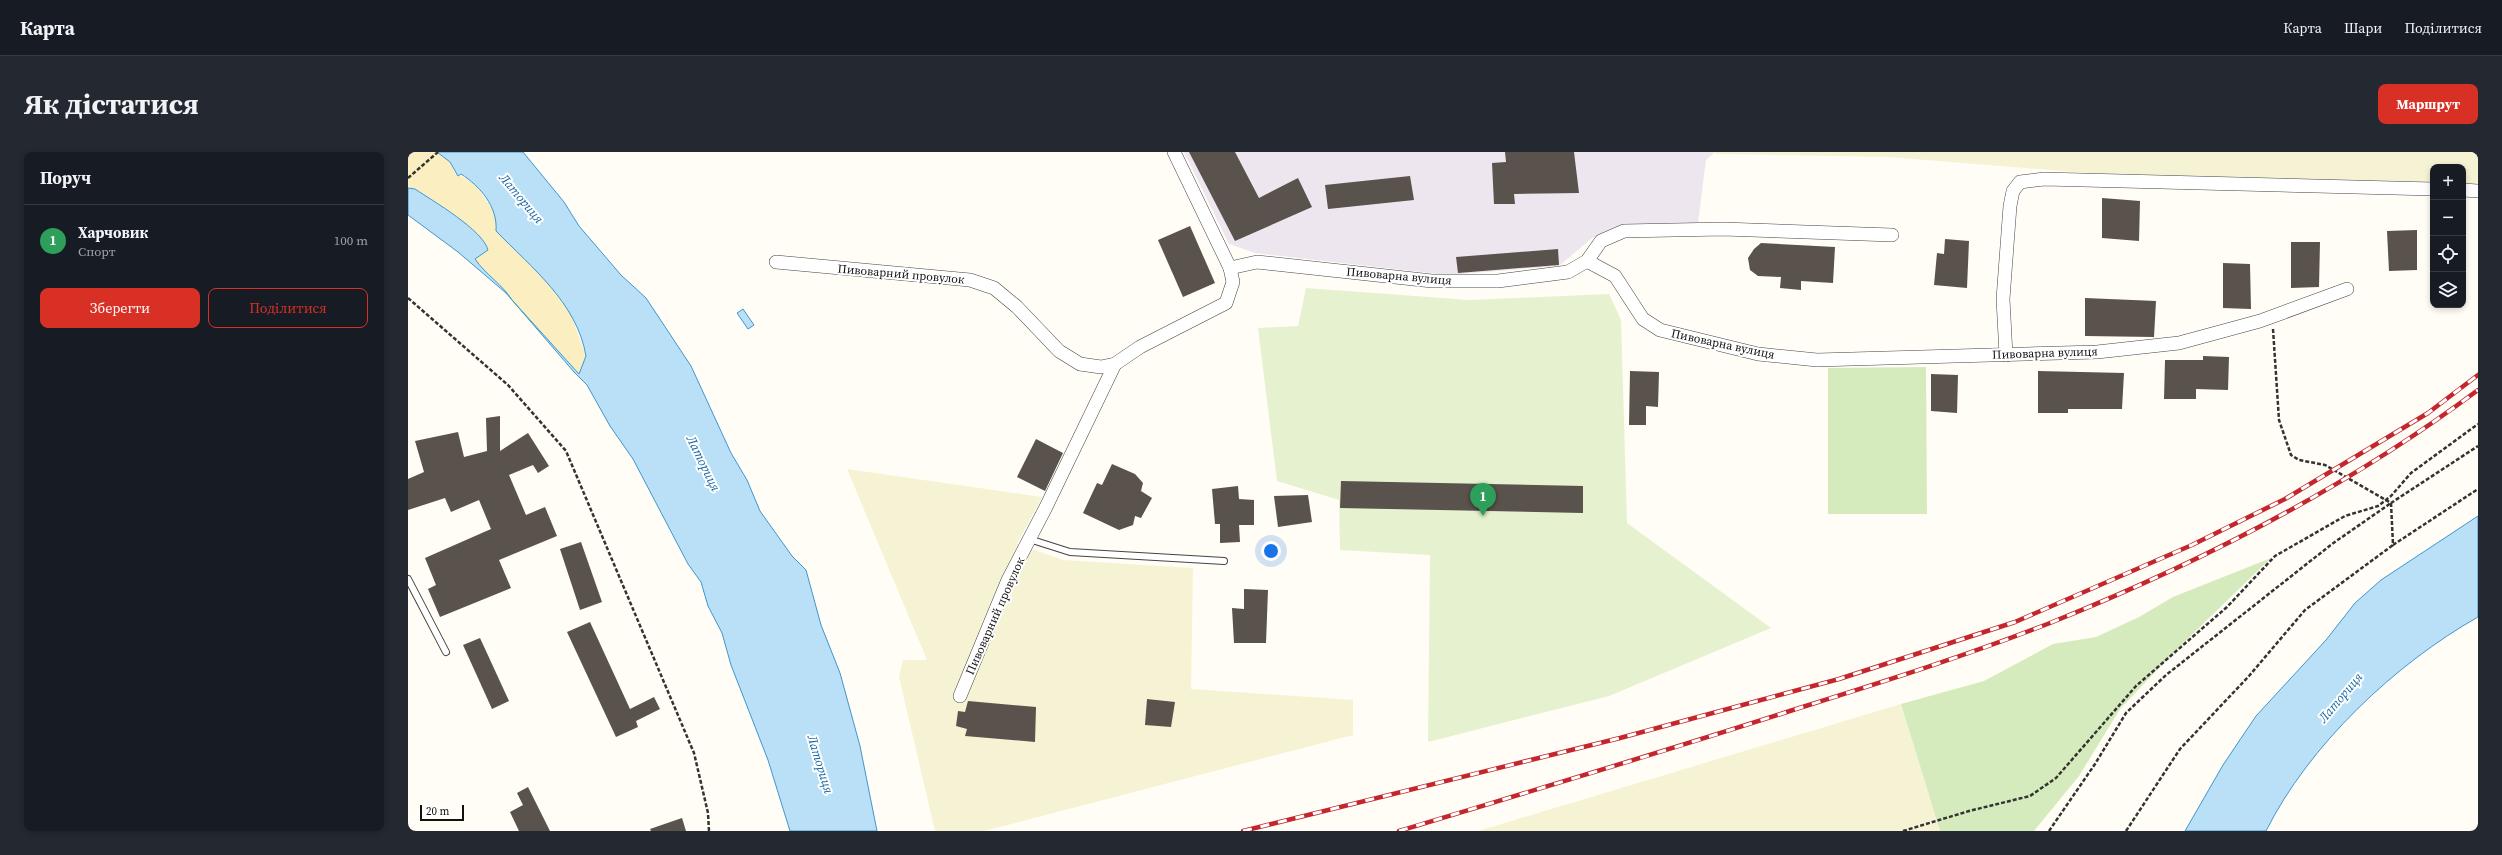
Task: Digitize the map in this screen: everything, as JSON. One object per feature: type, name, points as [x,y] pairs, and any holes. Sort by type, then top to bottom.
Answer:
[{"type":"street","points":[[1174,152],[1230,268]]},
{"type":"street","points":[[2006,355],[2003,299],[2010,206],[2013,191],[2020,182],[2044,179],[2430,189]]},
{"type":"street","points":[[2466,190],[2478,190]]},
{"type":"street","points":[[1587,261],[1601,241],[1624,231],[1723,228],[1892,235]]},
{"type":"street","name":"Пивоварна вулиця","points":[[1230,268],[1257,262],[1432,281],[1498,281],[1568,272],[1587,261],[1614,276],[1643,319],[1660,330],[1758,354],[1817,360],[2097,352],[2179,343],[2272,317],[2346,289]]},
{"type":"street","name":"Пивоварний провулок","points":[[776,262],[970,280],[994,288],[1017,307],[1059,351],[1080,364],[1101,367],[1115,364],[1140,347],[1226,303],[1233,282],[1230,268]]},
{"type":"street","name":"Пивоварний провулок","points":[[960,696],[1008,580],[1115,364]]},
{"type":"lane","points":[[1029,539],[1070,552],[1224,561]]},
{"type":"lane","points":[[408,579],[446,652]]},
{"type":"path","points":[[408,178],[438,152]]},
{"type":"path","points":[[408,298],[508,385],[566,451],[694,753],[708,814],[709,831]]},
{"type":"path","points":[[2272,317],[2279,420],[2291,455],[2299,460],[2325,465],[2391,503]]},
{"type":"path","points":[[1903,831],[1969,811],[2030,796],[2050,783],[2136,686],[2226,607],[2275,556],[2345,516],[2378,506],[2386,500],[2411,473],[2478,424]]},
{"type":"path","points":[[2048,831],[2095,764],[2126,713],[2166,676],[2332,544],[2478,446]]},
{"type":"path","points":[[2126,831],[2180,749],[2249,676],[2304,610],[2393,545],[2478,489]]},
{"type":"path","points":[[2391,503],[2393,545]]},
{"type":"shaded area","points":[[1184,152],[1715,152],[1706,160],[1698,223],[1630,225],[1592,238],[1559,266],[1447,275],[1255,253],[1229,244]]},
{"type":"shaded area","points":[[1715,152],[2478,152],[2478,190],[2466,190],[2466,164],[2430,164],[2430,189],[2088,173],[1889,157],[1715,154]]},
{"type":"shaded area","points":[[847,469],[1042,497],[1017,544],[1063,560],[1193,568],[1191,689],[1353,700],[1353,735],[984,831],[935,831],[899,677],[903,660],[927,660]]},
{"type":"shaded area","points":[[1901,704],[1940,831],[1478,831]]},
{"type":"green space","points":[[1306,288],[1469,300],[1609,294],[1621,320],[1627,523],[1771,628],[1609,696],[1428,742],[1430,555],[1340,550],[1339,500],[1277,481],[1258,328],[1298,326]]},
{"type":"green space","points":[[1926,367],[1927,514],[1828,514],[1828,368]]},
{"type":"green space","points":[[2271,558],[2177,649],[2120,709],[2079,776],[2034,831],[1940,831],[1901,704],[1984,681],[2053,644],[2096,637],[2139,617],[2173,597]]},
{"type":"sand","points":[[408,152],[437,152],[450,162],[455,173],[474,183],[493,210],[506,241],[550,285],[571,315],[586,356],[579,374],[512,300],[504,289],[475,259],[488,249],[477,234],[456,216],[433,200],[415,189],[408,188]]},
{"type":"water","name":"Латориця","points":[[437,152],[523,152],[564,202],[579,226],[621,275],[646,298],[691,366],[731,453],[747,480],[760,511],[792,556],[806,570],[821,625],[840,673],[860,746],[877,831],[790,831],[768,760],[731,665],[722,633],[708,606],[701,582],[688,564],[633,459],[610,426],[587,385],[513,301],[579,374],[586,356],[581,337],[573,319],[563,303],[538,273],[496,231],[496,222],[491,206],[481,191],[461,174],[458,176],[450,162]]},
{"type":"water","points":[[408,188],[415,189],[445,208],[477,234],[484,242],[488,250],[475,259],[504,289],[512,300],[506,293],[458,252],[408,215]]},
{"type":"water","points":[[743,309],[754,325],[748,329],[737,313]]},
{"type":"water","name":"Латориця","points":[[2478,516],[2478,617],[2447,636],[2416,658],[2357,709],[2330,738],[2306,768],[2284,799],[2266,831],[2185,831],[2223,765],[2256,716],[2326,640],[2355,603],[2381,580]]},
{"type":"building","points":[[1189,152],[1235,152],[1259,198],[1298,178],[1312,207],[1235,241]]},
{"type":"building","points":[[1505,152],[1574,152],[1579,193],[1514,194],[1515,204],[1494,204],[1492,163],[1506,162]]},
{"type":"building","points":[[1410,176],[1414,200],[1328,209],[1325,185]]},
{"type":"building","points":[[2102,198],[2140,201],[2139,241],[2102,238]]},
{"type":"building","points":[[1190,226],[1215,283],[1183,297],[1158,240]]},
{"type":"building","points":[[2417,230],[2417,270],[2389,271],[2387,231]]},
{"type":"building","points":[[1945,239],[1969,241],[1967,288],[1934,285],[1937,253],[1944,254]]},
{"type":"building","points":[[2291,242],[2320,242],[2319,287],[2291,288]]},
{"type":"building","points":[[1761,243],[1835,247],[1833,283],[1801,281],[1801,290],[1780,288],[1781,277],[1758,276],[1750,270],[1748,258],[1754,249]]},
{"type":"building","points":[[1558,249],[1559,265],[1458,273],[1456,257]]},
{"type":"building","points":[[2223,263],[2250,264],[2251,309],[2223,308]]},
{"type":"building","points":[[2085,298],[2156,301],[2154,337],[2085,336]]},
{"type":"building","points":[[2203,356],[2229,357],[2228,390],[2196,389],[2196,399],[2164,399],[2165,360],[2203,360]]},
{"type":"building","points":[[1630,371],[1659,372],[1658,407],[1646,406],[1646,425],[1629,425]]},
{"type":"building","points":[[2038,371],[2124,373],[2122,409],[2068,409],[2068,413],[2038,413]]},
{"type":"building","points":[[1931,374],[1958,375],[1957,413],[1931,411]]},
{"type":"building","points":[[500,416],[500,451],[528,433],[549,466],[538,473],[533,465],[509,475],[526,515],[545,507],[557,536],[499,560],[511,588],[440,617],[428,589],[436,585],[425,558],[491,529],[479,500],[451,512],[445,498],[408,510],[408,479],[424,472],[415,441],[458,432],[464,457],[487,451],[486,418]]},
{"type":"building","points":[[1036,439],[1063,453],[1045,491],[1017,477]]},
{"type":"building","points":[[1112,464],[1135,474],[1143,483],[1141,491],[1152,498],[1141,518],[1135,516],[1133,525],[1119,530],[1083,513],[1097,483],[1102,485]]},
{"type":"building","points":[[1341,481],[1583,486],[1583,513],[1340,508]]},
{"type":"building","points":[[1238,486],[1239,499],[1254,500],[1254,525],[1239,525],[1240,542],[1220,543],[1220,524],[1215,524],[1212,489]]},
{"type":"building","points":[[1308,495],[1312,522],[1278,527],[1274,496]]},
{"type":"building","points":[[581,542],[602,602],[580,610],[560,549]]},
{"type":"building","points":[[1244,589],[1268,590],[1266,643],[1234,643],[1232,608],[1244,609]]},
{"type":"building","points":[[590,622],[630,709],[654,697],[660,709],[636,721],[638,727],[616,737],[567,632]]},
{"type":"building","points":[[480,638],[509,701],[492,709],[463,645]]},
{"type":"building","points":[[1147,699],[1175,702],[1171,727],[1145,725]]},
{"type":"building","points":[[968,701],[1036,707],[1035,742],[965,736],[967,729],[956,726],[958,711],[965,712]]},
{"type":"building","points":[[528,787],[550,831],[519,831],[510,812],[523,805],[517,793]]},
{"type":"building","points":[[682,818],[686,831],[651,831],[650,829]]},
{"type":"railway","points":[[1243,831],[1620,738],[1839,679],[2015,622],[2192,545],[2285,499],[2428,413],[2478,375]]},
{"type":"railway","points":[[1399,831],[1858,690],[1954,658],[2050,623],[2162,575],[2272,520],[2325,491],[2377,459],[2478,390]]},
{"type":"place","name":"Харчовик","points":[[1483,516]]}]
